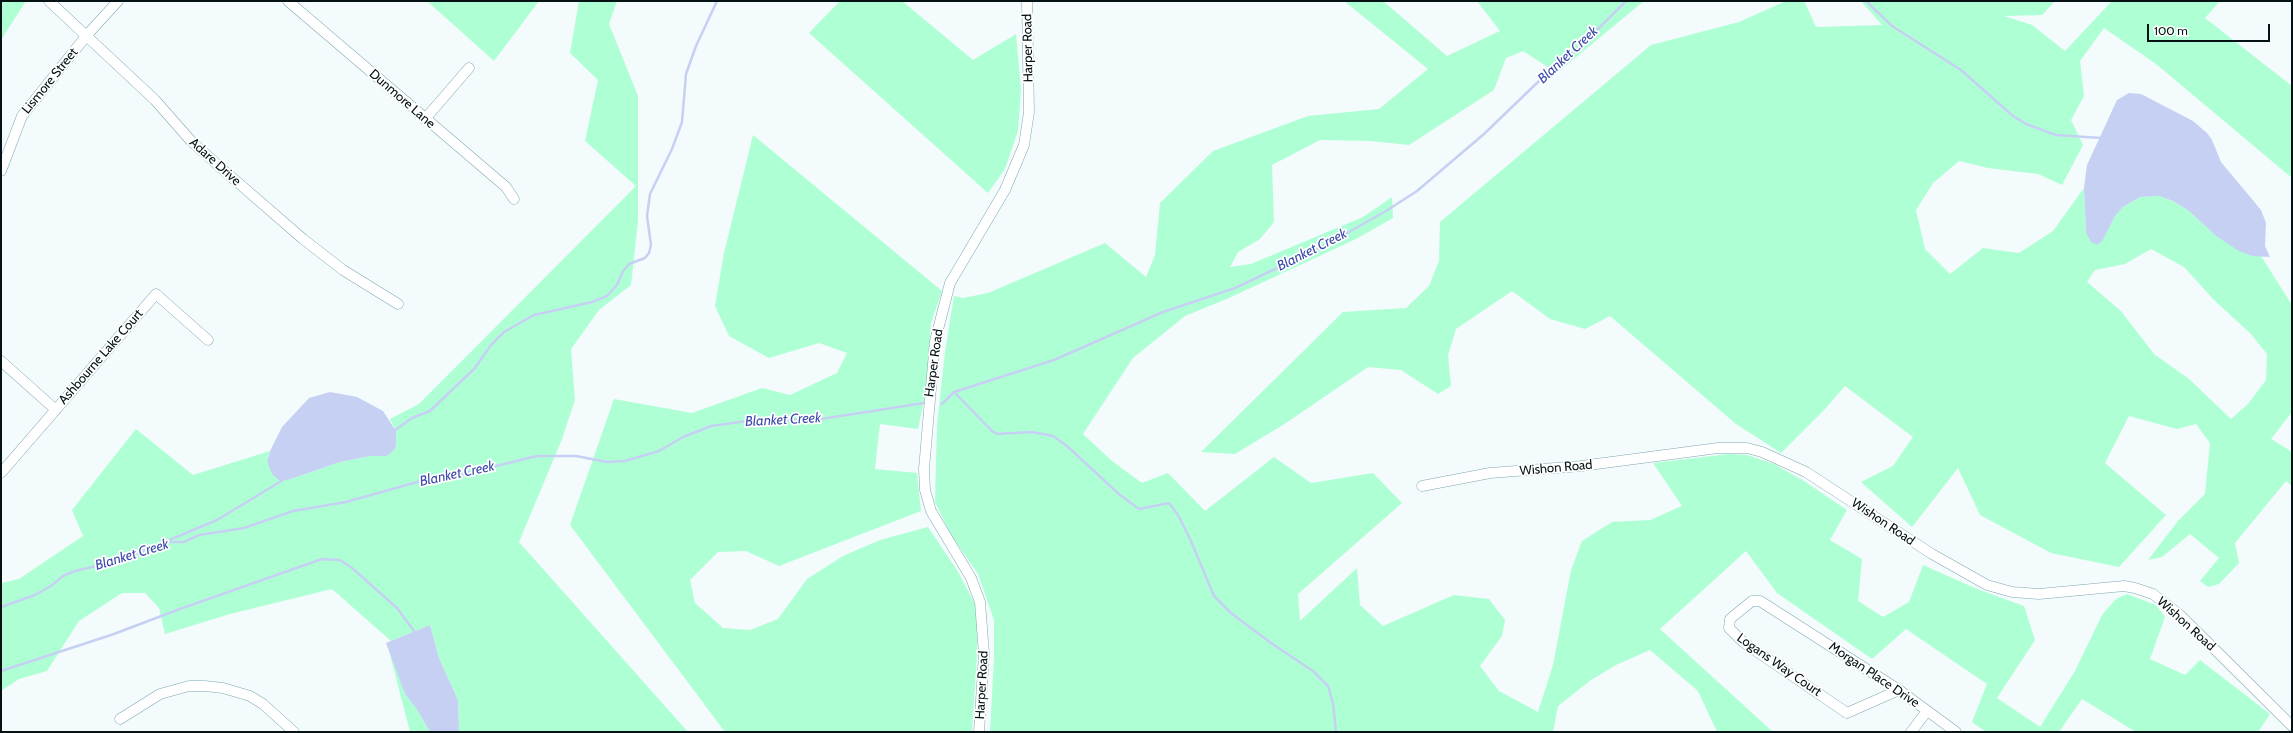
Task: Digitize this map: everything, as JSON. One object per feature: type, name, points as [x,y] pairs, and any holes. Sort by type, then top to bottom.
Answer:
[{"type":"street","name":"Adare Drive","points":[[48,1],[87,35],[155,100],[191,141],[304,240],[343,270],[398,304]]},
{"type":"street","name":"Lismore Street","points":[[1,171],[22,116],[87,35],[118,1]]},
{"type":"street","name":"Dunmore Lane","points":[[288,1],[506,187],[514,199]]},
{"type":"street","name":"Harper Road","points":[[979,732],[984,654],[980,602],[971,578],[931,511],[925,490],[924,469],[935,341],[950,283],[1005,190],[1018,162],[1025,137],[1029,86],[1027,1]]},
{"type":"street","points":[[426,119],[469,68]]},
{"type":"street","name":"Ashbourne Lake Court","points":[[1,473],[156,294],[208,340]]},
{"type":"street","points":[[1,361],[56,410]]},
{"type":"street","name":"Wishon Road","points":[[1422,486],[1490,473],[1581,466],[1718,448],[1736,447],[1762,452],[1806,472],[1932,554],[1987,585],[2012,592],[2038,594],[2124,586],[2136,588],[2153,594],[2180,615],[2292,726]]},
{"type":"street","name":"Logans Way Court","points":[[1791,621],[1756,600],[1752,601],[1730,619],[1729,628],[1743,642],[1847,713],[1899,690]]},
{"type":"street","name":"Morgan Place Drive","points":[[1791,621],[1899,690],[1956,732]]},
{"type":"street","points":[[120,719],[147,700],[171,690],[189,686],[217,687],[250,696],[263,704],[294,732]]},
{"type":"street","points":[[1911,732],[1927,711]]},
{"type":"green space","points":[[1,1],[26,1],[1,40]]},
{"type":"green space","points":[[427,1],[539,1],[494,61]]},
{"type":"green space","points":[[579,1],[617,1],[609,24],[638,96],[638,221],[631,285],[599,310],[571,349],[575,400],[562,439],[519,542],[688,732],[459,732],[458,700],[439,658],[430,625],[391,641],[332,589],[230,614],[165,634],[159,608],[145,593],[122,593],[79,621],[47,671],[19,679],[1,691],[1,583],[19,579],[83,536],[72,510],[136,429],[193,475],[270,451],[267,461],[291,479],[340,462],[371,456],[387,456],[396,446],[396,431],[390,419],[419,404],[636,186],[585,141],[598,80],[570,53]]},
{"type":"green space","points":[[840,1],[902,1],[973,60],[1016,34],[1021,89],[1018,131],[1005,169],[988,193],[809,33]]},
{"type":"green space","points":[[1344,1],[1383,1],[1447,56],[1500,31],[1477,1],[1644,1],[1557,73],[1523,51],[1506,58],[1494,90],[1409,145],[1371,141],[1320,140],[1272,165],[1274,222],[1260,239],[1238,252],[1230,267],[1251,264],[1363,217],[1392,197],[1393,218],[1356,239],[1229,298],[1185,316],[1133,358],[1083,434],[1112,461],[1142,483],[1168,473],[1205,511],[1274,457],[1311,483],[1373,473],[1402,503],[1298,594],[1300,621],[1357,568],[1360,605],[1383,626],[1454,595],[1489,599],[1505,620],[1502,636],[1480,666],[1499,691],[1538,712],[1553,665],[1571,570],[1582,541],[1612,522],[1650,520],[1682,506],[1653,463],[1729,454],[1747,455],[1774,464],[1804,481],[1847,510],[1830,540],[1862,559],[1858,601],[1883,617],[1909,602],[1923,565],[1977,589],[2024,606],[2035,640],[1997,698],[2040,727],[2075,671],[2102,615],[2116,599],[2127,594],[2156,605],[2165,617],[2150,659],[2185,675],[2200,660],[2270,714],[2258,732],[2136,732],[2082,699],[2059,732],[1986,732],[1972,722],[1987,684],[1906,629],[1872,659],[1777,593],[1746,551],[1660,629],[1773,732],[1717,732],[1698,691],[1650,650],[1616,665],[1591,680],[1558,706],[1553,732],[990,732],[994,656],[994,620],[978,574],[951,535],[935,502],[937,425],[945,352],[954,296],[963,298],[988,293],[1105,243],[1146,277],[1155,255],[1160,203],[1213,151],[1308,116],[1379,109],[1428,69]]},
{"type":"green space","points":[[1786,1],[1804,1],[1816,27],[1882,25],[1861,1],[2055,1],[2042,15],[2004,16],[2032,25],[2065,51],[2112,1],[2220,1],[2205,18],[2292,86],[2292,178],[2156,64],[2104,28],[2080,61],[2084,96],[2071,120],[2083,145],[2062,185],[2038,174],[1988,168],[1959,161],[1933,183],[1916,210],[1925,249],[1950,274],[1983,248],[2019,253],[2053,231],[2084,188],[2086,233],[2103,240],[2115,216],[2123,207],[2140,197],[2159,196],[2173,201],[2189,211],[2216,236],[2252,256],[2261,256],[2292,305],[2292,412],[2271,439],[2292,452],[2292,486],[2286,481],[2235,543],[2239,563],[2219,584],[2208,587],[2200,581],[2219,558],[2190,534],[2162,557],[2148,560],[2178,521],[2205,494],[2210,443],[2196,424],[2177,429],[2129,416],[2105,463],[2166,515],[2119,567],[2051,553],[1980,515],[1958,468],[1912,527],[1861,482],[1893,466],[1913,437],[1845,386],[1825,409],[1781,453],[1736,424],[1610,316],[1585,329],[1550,319],[1512,291],[1456,329],[1448,355],[1451,386],[1438,394],[1401,370],[1368,367],[1286,423],[1235,454],[1201,452],[1343,312],[1406,308],[1429,286],[1439,261],[1440,222],[1651,45],[1739,22]],"holes":[[[2151,249],[2184,267],[2214,300],[2251,334],[2267,354],[2266,380],[2248,404],[2231,419],[2189,379],[2154,354],[2121,311],[2087,282],[2095,270],[2125,264]]]},
{"type":"green space","points":[[753,135],[942,291],[931,323],[926,391],[918,429],[880,424],[875,469],[917,473],[921,511],[779,566],[746,551],[718,552],[690,580],[695,603],[723,628],[750,630],[778,619],[807,579],[843,556],[880,540],[928,527],[957,570],[977,608],[977,655],[972,732],[725,732],[570,525],[614,399],[692,413],[762,388],[790,395],[837,373],[847,353],[819,343],[769,358],[729,336],[715,306],[724,253]]},
{"type":"green space","points":[[387,643],[405,694],[416,708],[430,732],[410,732]]},
{"type":"water","points":[[2129,93],[2141,94],[2193,121],[2207,133],[2212,140],[2221,162],[2261,210],[2266,223],[2265,246],[2270,257],[2252,256],[2239,251],[2216,236],[2189,211],[2173,201],[2159,196],[2140,197],[2123,207],[2115,216],[2103,240],[2097,245],[2091,242],[2086,233],[2084,188],[2087,165],[2117,100]]},
{"type":"water","points":[[330,392],[357,397],[383,411],[396,431],[396,446],[394,450],[387,456],[371,456],[340,462],[291,479],[280,481],[272,474],[267,461],[282,427],[309,398]]},
{"type":"water","points":[[430,625],[439,658],[458,700],[459,732],[430,732],[416,708],[405,694],[386,643]]},
{"type":"waterway","points":[[394,431],[412,418],[430,411],[474,369],[491,345],[504,332],[534,315],[592,302],[607,296],[617,285],[623,271],[629,264],[645,258],[649,253],[651,245],[647,216],[650,194],[672,149],[682,122],[686,74],[696,46],[717,1]]},
{"type":"waterway","name":"Blanket Creek","points":[[942,404],[954,392],[1054,360],[1163,312],[1235,288],[1326,245],[1386,211],[1417,191],[1484,134],[1540,80],[1580,47],[1626,1]]},
{"type":"waterway","points":[[1866,1],[1892,26],[1961,70],[2013,116],[2026,124],[2056,135],[2101,138]]},
{"type":"waterway","points":[[954,392],[992,431],[997,434],[1032,432],[1053,436],[1067,446],[1120,495],[1139,509],[1169,503],[1178,515],[1191,541],[1214,596],[1231,613],[1271,643],[1313,671],[1328,686],[1333,703],[1336,732]]},
{"type":"waterway","name":"Blanket Creek","points":[[1,607],[35,595],[51,586],[63,576],[75,571],[118,561],[165,542],[184,542],[199,535],[244,528],[293,511],[346,502],[428,479],[455,476],[537,456],[576,456],[607,462],[625,461],[659,451],[683,437],[711,426],[747,421],[821,419],[924,403]]},
{"type":"waterway","points":[[167,541],[217,520],[283,480]]},
{"type":"waterway","points":[[1,671],[114,634],[177,610],[322,559],[340,560],[352,568],[397,608],[414,631],[414,634]]}]
